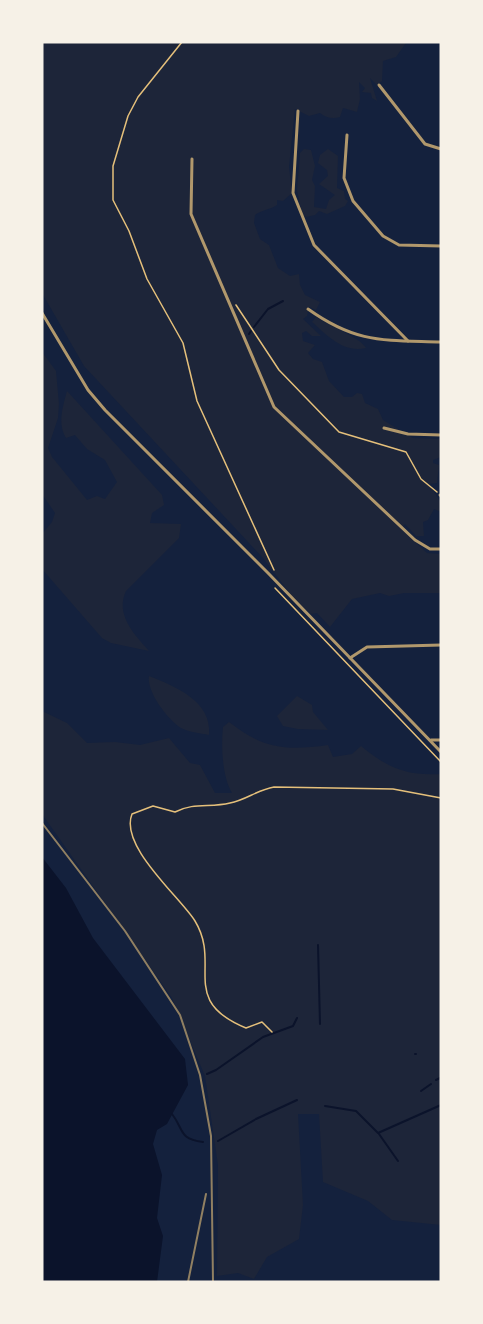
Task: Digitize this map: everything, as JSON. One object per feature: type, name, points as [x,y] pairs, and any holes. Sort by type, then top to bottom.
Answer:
[{"type":"street","points":[[379,85],[425,144],[441,149]]},
{"type":"street","points":[[298,111],[293,193],[309,236],[314,245],[408,341]]},
{"type":"street","points":[[347,135],[344,178],[353,201],[383,236],[399,245],[441,246]]},
{"type":"street","points":[[192,159],[191,214],[274,406],[415,540],[430,549],[441,549]]},
{"type":"street","points":[[308,309],[331,326],[364,339],[441,342]]},
{"type":"street","points":[[42,313],[88,390],[105,410],[441,752]]},
{"type":"street","points":[[384,428],[408,434],[441,435]]},
{"type":"street","points":[[350,658],[368,647],[441,645]]},
{"type":"street","points":[[430,740],[441,740]]},
{"type":"path","points":[[182,42],[138,97],[128,116],[113,166],[113,200],[132,237],[147,279],[183,343],[197,400],[274,570]]},
{"type":"path","points":[[233,301],[279,370],[339,432],[406,452],[421,479],[441,495]]},
{"type":"path","points":[[272,585],[441,762]]},
{"type":"path","points":[[272,1032],[262,1022],[246,1028],[230,1022],[207,999],[204,992],[203,949],[198,927],[148,866],[131,829],[132,814],[153,806],[175,812],[189,805],[216,806],[233,803],[258,789],[274,787],[393,789],[441,798]]},
{"type":"shaded area","points":[[42,42],[441,42],[406,43],[396,57],[383,61],[382,81],[377,85],[370,78],[377,101],[372,98],[371,93],[362,92],[365,88],[359,82],[360,99],[357,112],[343,108],[340,117],[332,118],[320,113],[309,116],[295,109],[289,167],[292,193],[283,201],[277,200],[277,205],[255,215],[254,223],[260,239],[269,245],[278,268],[290,276],[299,274],[300,285],[305,295],[320,302],[316,310],[309,307],[307,316],[303,319],[321,336],[312,336],[306,331],[302,333],[303,341],[315,345],[308,353],[313,359],[322,362],[329,381],[344,397],[352,397],[357,393],[362,394],[365,403],[378,409],[383,420],[413,438],[441,439],[441,457],[433,460],[433,463],[439,465],[437,483],[429,484],[441,503],[441,512],[434,509],[428,520],[423,522],[424,536],[416,536],[405,524],[401,529],[427,553],[441,554],[441,593],[404,593],[389,596],[380,593],[352,599],[330,627],[317,613],[311,614],[292,596],[263,558],[84,366],[42,293]]},
{"type":"shaded area","points":[[304,149],[311,150],[315,166],[312,180],[315,186],[314,207],[326,209],[329,200],[335,195],[319,184],[328,176],[327,170],[318,163],[320,155],[328,149],[338,156],[337,188],[344,191],[345,199],[348,201],[345,206],[327,214],[319,211],[315,215],[306,217],[302,214],[297,190],[300,153]]},
{"type":"shaded area","points":[[316,317],[351,336],[366,348],[350,348],[336,342],[312,322]]},
{"type":"shaded area","points":[[42,352],[56,371],[59,404],[58,418],[48,448],[52,457],[87,500],[97,496],[105,499],[117,482],[105,460],[87,449],[75,435],[66,438],[63,433],[61,421],[67,391],[162,495],[164,505],[152,513],[150,523],[181,524],[179,538],[126,591],[123,600],[124,616],[128,624],[149,651],[111,643],[102,638],[42,569],[42,534],[52,522],[55,513],[42,494]]},
{"type":"shaded area","points":[[149,676],[181,691],[198,704],[205,713],[209,735],[184,729],[170,719],[154,697]]},
{"type":"shaded area","points":[[297,696],[312,705],[313,712],[328,730],[283,726],[277,716]]},
{"type":"shaded area","points":[[42,711],[67,723],[87,743],[115,742],[140,745],[169,738],[190,763],[200,765],[215,793],[232,793],[224,770],[222,752],[223,727],[229,722],[253,738],[276,746],[299,748],[328,745],[333,757],[352,754],[361,746],[380,760],[398,769],[418,774],[441,774],[441,1225],[392,1220],[368,1201],[323,1182],[319,1114],[298,1114],[303,1205],[299,1239],[267,1257],[254,1279],[238,1273],[217,1276],[218,1165],[205,1076],[172,998],[42,814]]},
{"type":"shaded area","points":[[42,857],[66,888],[93,938],[185,1059],[188,1085],[167,1124],[157,1130],[153,1144],[162,1175],[157,1218],[163,1236],[157,1282],[42,1282]]},
{"type":"waterway","points":[[254,327],[268,309],[283,301]]},
{"type":"waterway","points":[[318,945],[320,1024]]},
{"type":"waterway","points":[[207,1074],[263,1037],[293,1026],[297,1018]]},
{"type":"waterway","points":[[436,1080],[440,1078]]},
{"type":"waterway","points":[[421,1091],[431,1084]]},
{"type":"waterway","points":[[218,1141],[256,1119],[297,1100]]},
{"type":"waterway","points":[[325,1106],[356,1111],[378,1133],[441,1105]]},
{"type":"waterway","points":[[172,1114],[185,1136],[203,1142]]},
{"type":"waterway","points":[[379,1134],[398,1161]]},
{"type":"railway","points":[[42,823],[125,931],[180,1015],[200,1075],[211,1136],[213,1282]]},
{"type":"railway","points":[[188,1282],[206,1194]]}]
